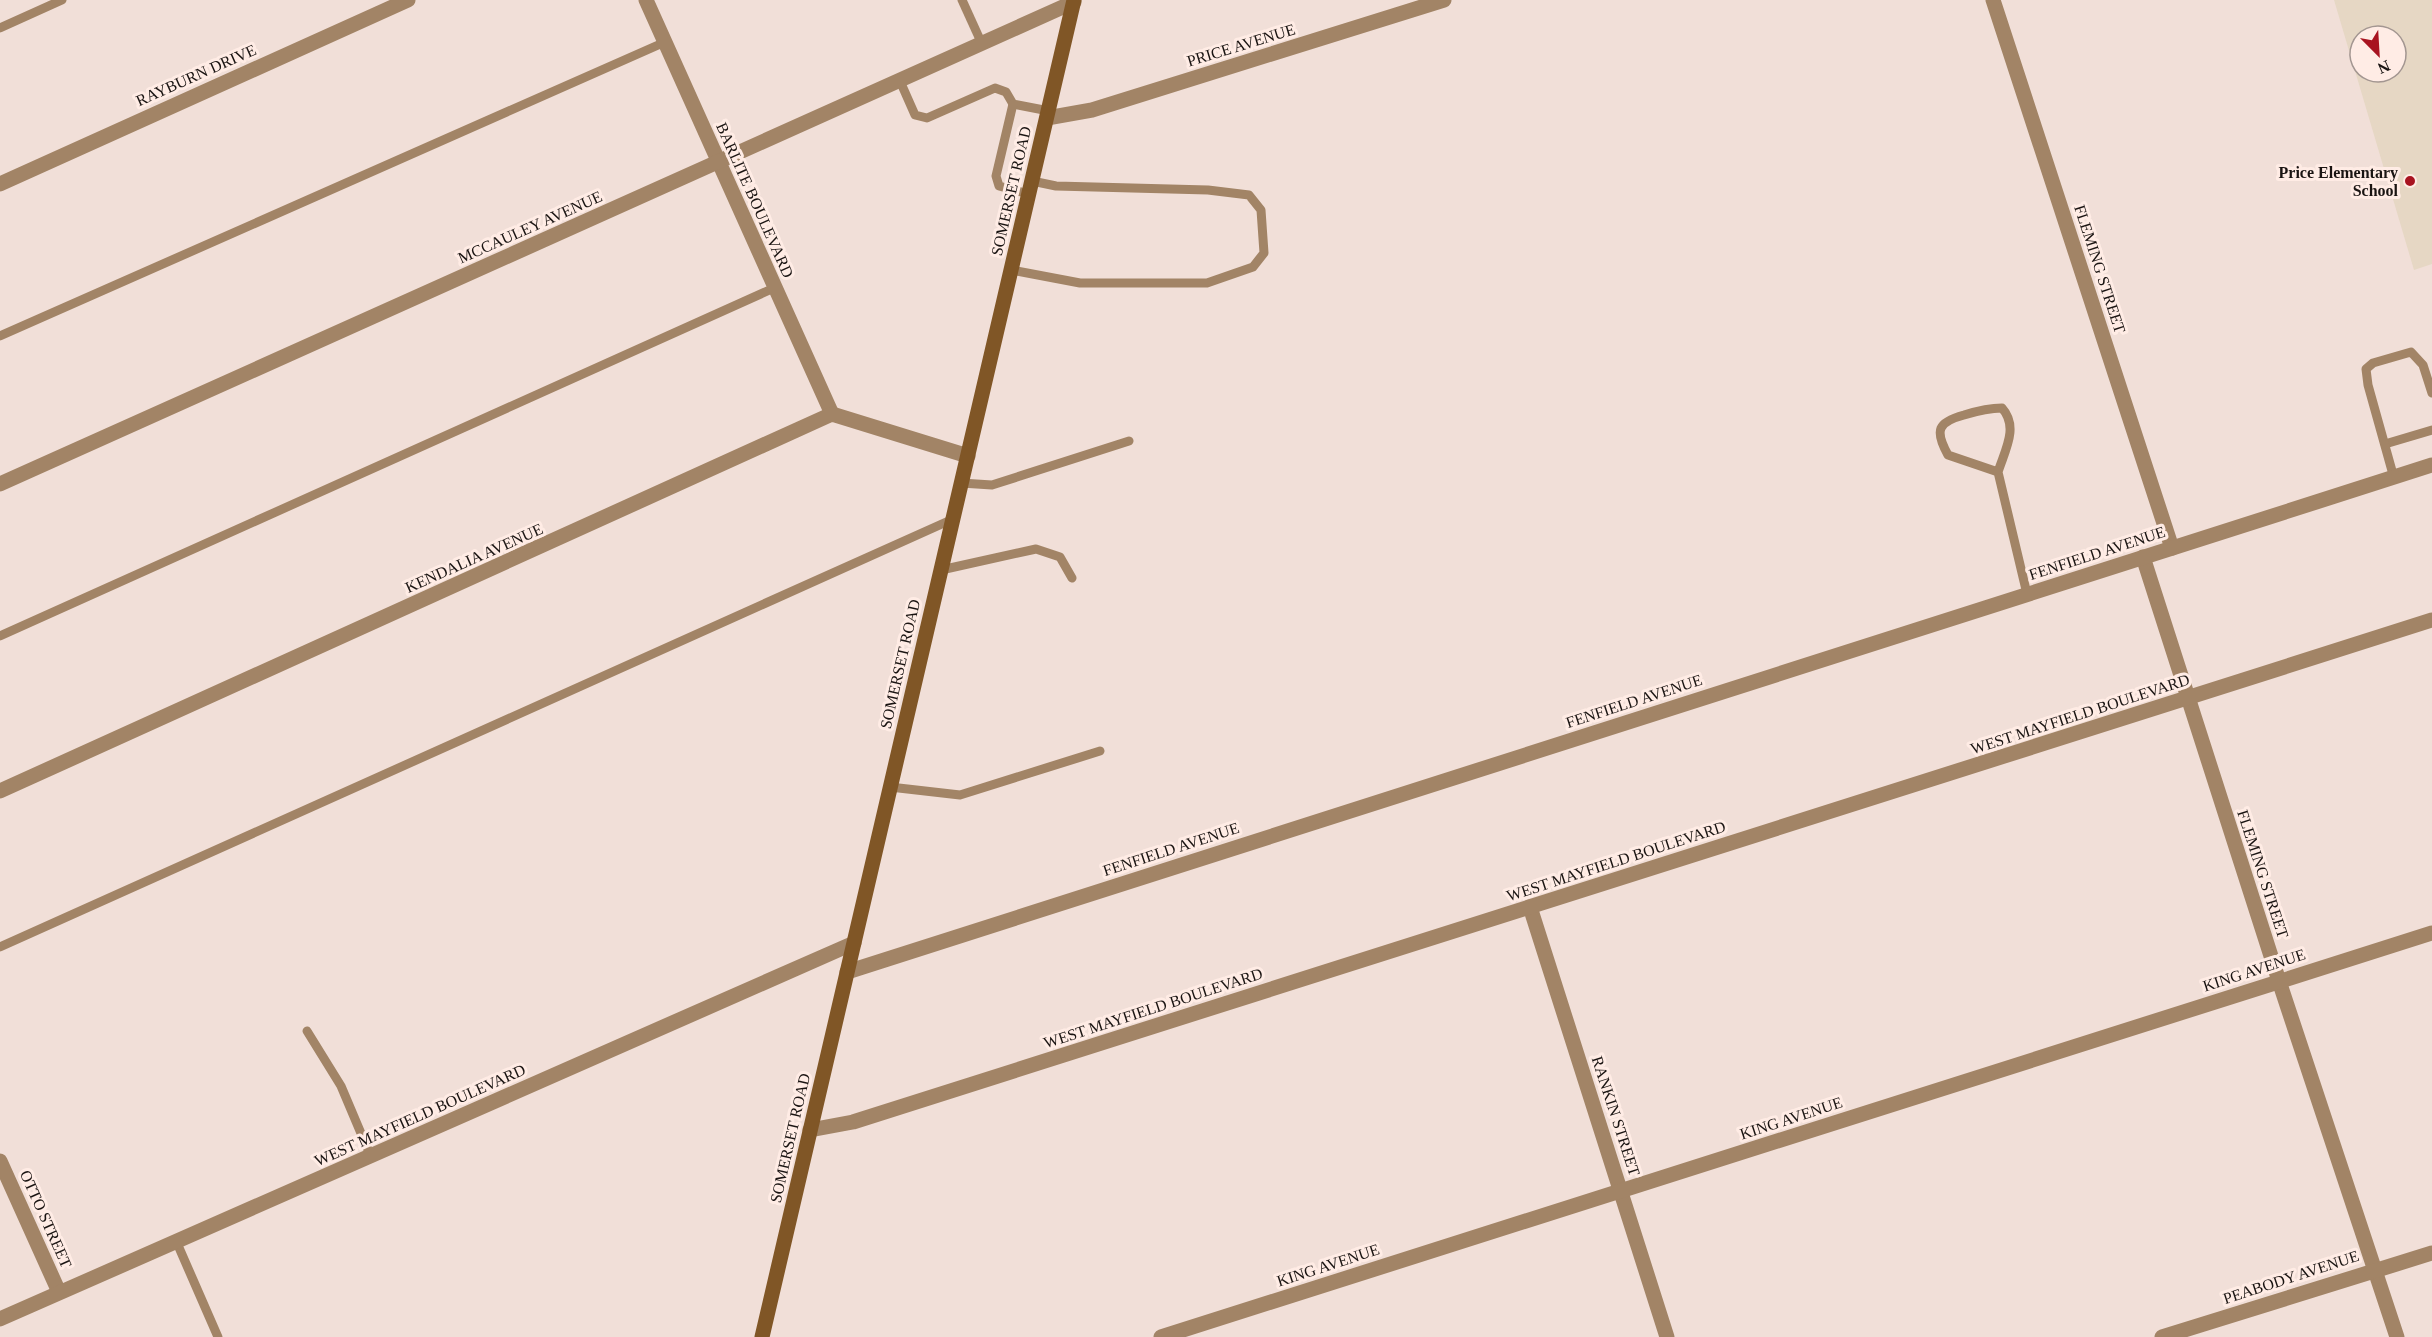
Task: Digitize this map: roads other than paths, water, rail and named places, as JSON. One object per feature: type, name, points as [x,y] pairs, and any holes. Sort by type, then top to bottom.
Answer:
[{"type":"main road","name":"SOMERSET ROAD","points":[[762,1337],[1074,1]]},
{"type":"street","name":"RAYBURN DRIVE","points":[[0,184],[408,0]]},
{"type":"street","name":"BARLITE BOULEVARD","points":[[646,0],[832,414]]},
{"type":"street","name":"PRICE AVENUE","points":[[1048,115],[1092,110],[1444,0]]},
{"type":"street","name":"FLEMING STREET","points":[[1993,0],[2172,549]]},
{"type":"street","name":"MCCAULEY AVENUE","points":[[0,484],[1074,1]]},
{"type":"street","points":[[832,414],[968,456]]},
{"type":"street","name":"KENDALIA AVENUE","points":[[0,791],[832,414]]},
{"type":"street","name":"FENFIELD AVENUE","points":[[847,972],[2432,465]]},
{"type":"street","name":"FLEMING STREET","points":[[2143,557],[2279,981],[2397,1337]]},
{"type":"street","name":"WEST MAYFIELD BOULEVARD","points":[[810,1130],[853,1122],[2432,620]]},
{"type":"street","name":"RANKIN STREET","points":[[1530,907],[1667,1337]]},
{"type":"street","name":"KING AVENUE","points":[[1161,1337],[2432,933]]},
{"type":"street","name":"WEST MAYFIELD BOULEVARD","points":[[0,1319],[854,943]]},
{"type":"street","name":"OTTO STREET","points":[[0,1161],[59,1292]]},
{"type":"street","name":"PEABODY AVENUE","points":[[2162,1337],[2432,1253]]},
{"type":"lane","points":[[0,28],[62,0]]},
{"type":"lane","points":[[963,0],[982,44]]},
{"type":"lane","points":[[0,336],[664,42]]},
{"type":"lane","points":[[900,81],[915,115],[927,118],[995,88],[1006,92],[1013,104],[1048,115]]},
{"type":"lane","points":[[1011,270],[1080,283],[1207,283],[1253,267],[1264,253],[1261,210],[1249,195],[1208,190],[999,186],[996,176],[1013,104]]},
{"type":"lane","points":[[0,636],[774,288]]},
{"type":"lane","points":[[2394,478],[2365,376],[2369,365],[2411,352],[2423,364],[2432,393]]},
{"type":"lane","points":[[1998,472],[1948,455],[1940,441],[1940,427],[1946,420],[1989,408],[2002,408],[2010,417],[2011,433],[1998,472],[2027,594]]},
{"type":"lane","points":[[2385,444],[2432,430]]},
{"type":"lane","points":[[961,483],[992,485],[1129,441]]},
{"type":"lane","points":[[0,947],[953,519]]},
{"type":"lane","points":[[941,570],[1036,549],[1060,557],[1072,578]]},
{"type":"lane","points":[[890,787],[960,795],[1100,751]]},
{"type":"lane","points":[[308,1031],[340,1086],[370,1157]]},
{"type":"lane","points":[[177,1243],[218,1337]]},
{"type":"place","name":"Price Elementary School","points":[[2410,181]]}]
